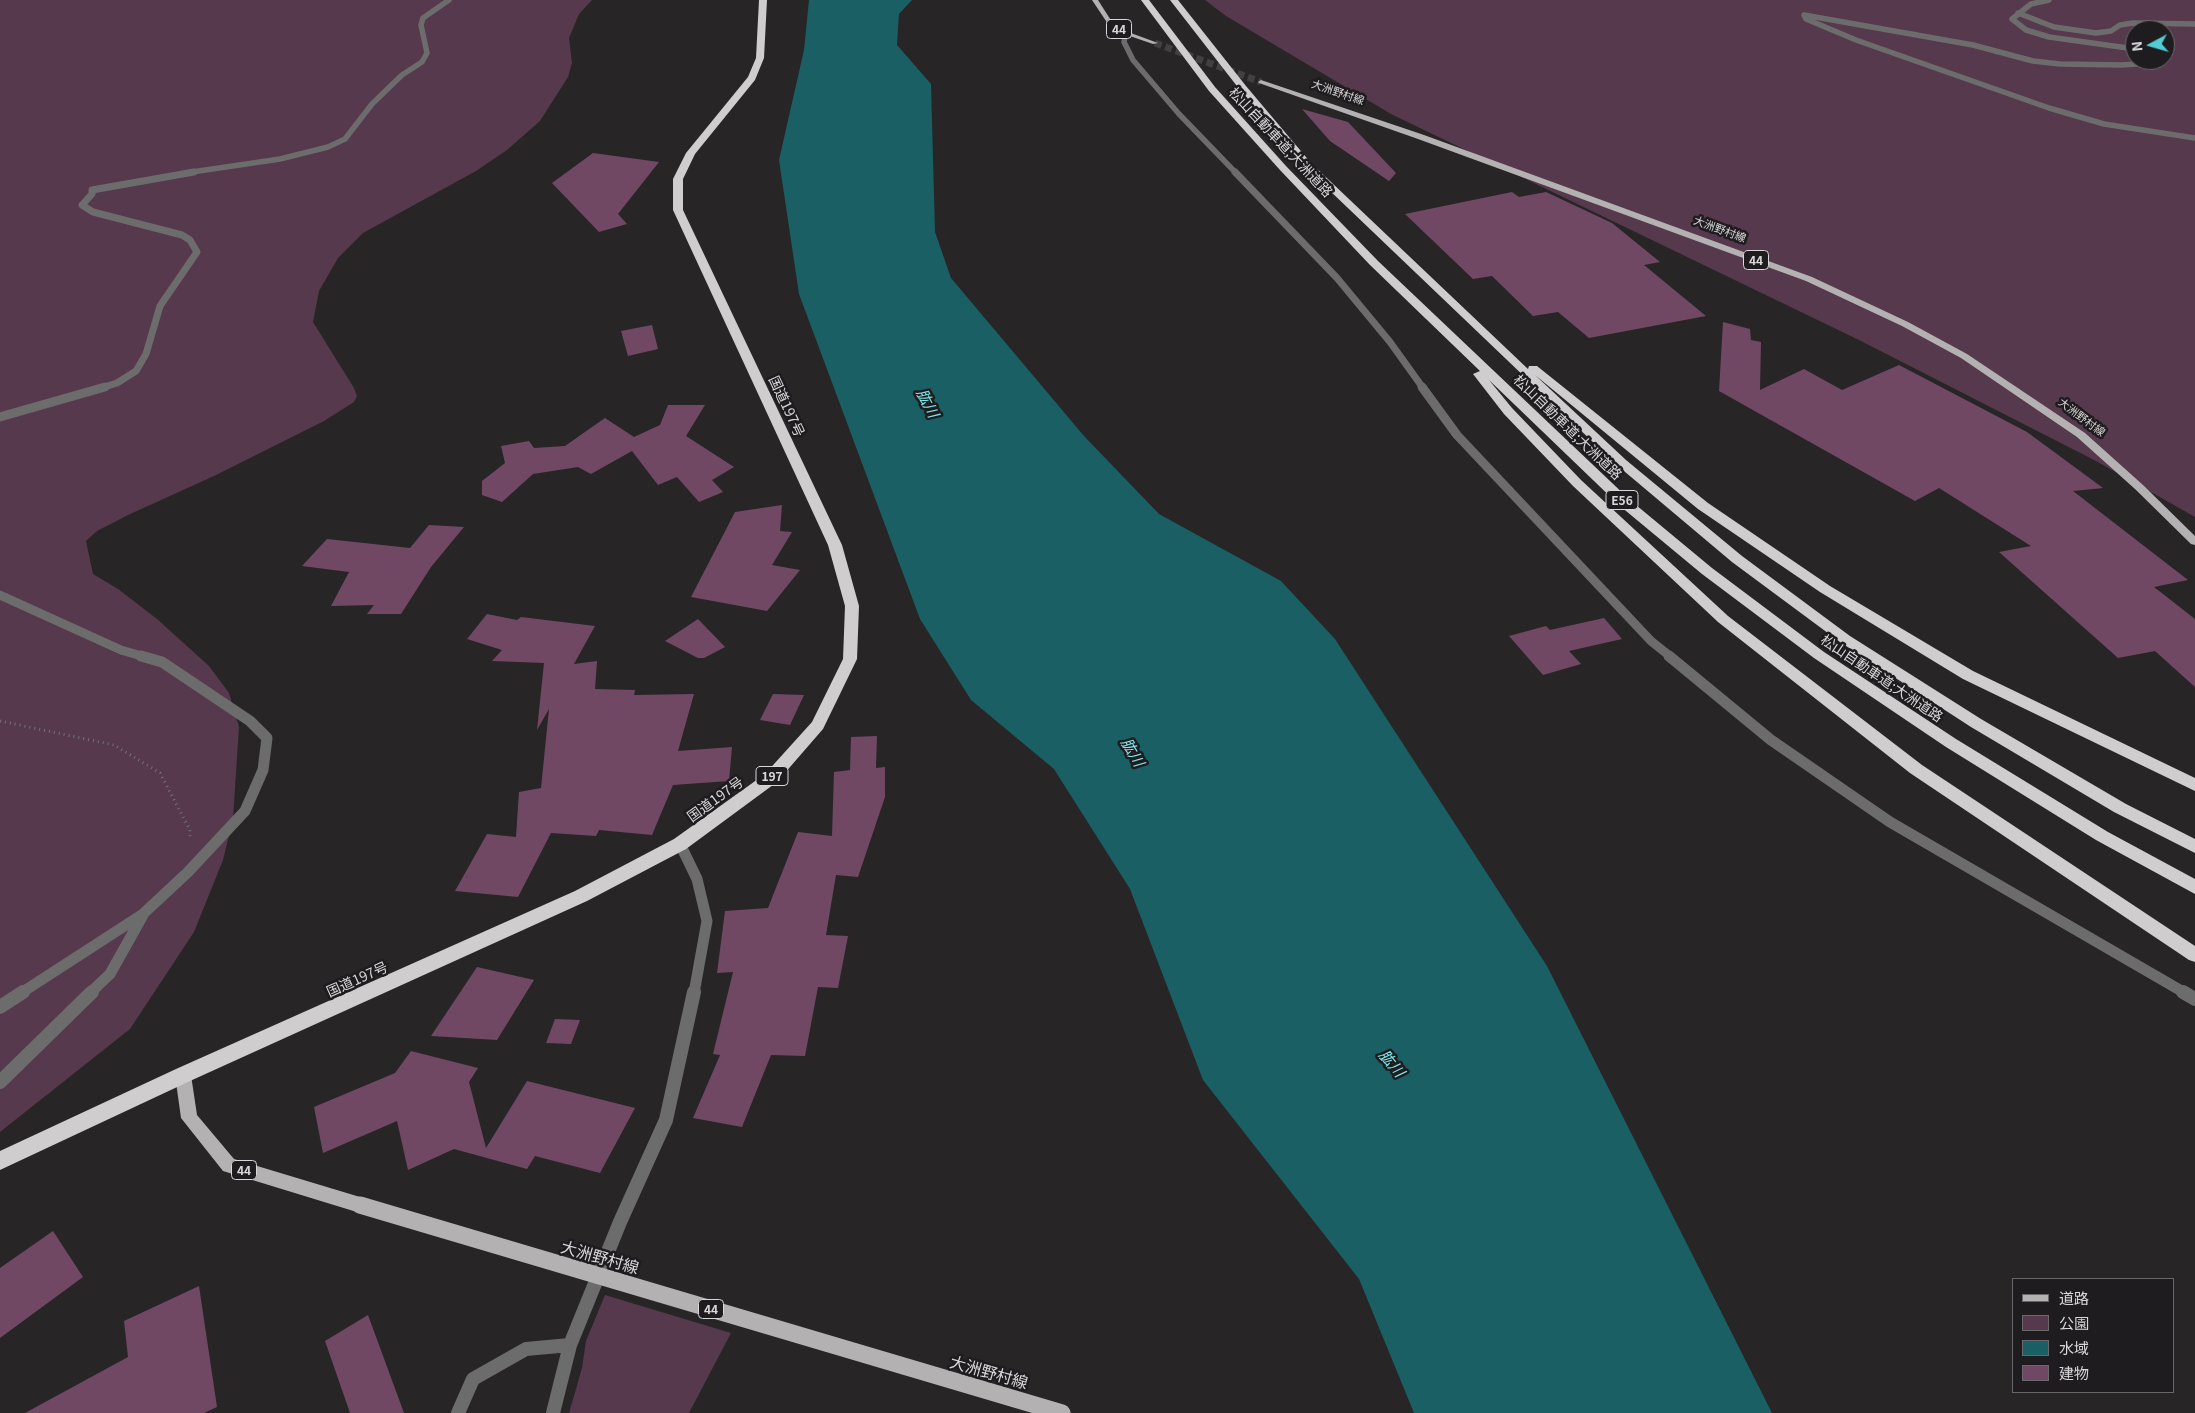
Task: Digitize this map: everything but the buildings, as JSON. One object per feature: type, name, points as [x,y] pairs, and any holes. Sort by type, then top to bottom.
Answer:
[{"type":"highway","name":"国道197号","points":[[0,1161],[183,1075],[581,896],[680,844],[771,778],[818,725],[850,659],[852,606],[835,545],[678,210],[678,179],[691,153],[752,78],[760,58],[763,0]]},
{"type":"highway","name":"松山自動車道;大洲道路","points":[[1145,0],[1212,89],[1282,168],[1374,263],[1625,503],[1707,571],[1819,655],[1993,769],[2102,836],[2195,887]]},
{"type":"highway","name":"松山自動車道;大洲道路","points":[[1174,0],[1243,88],[1308,164],[1466,318],[1622,463],[1737,559],[1845,639],[1984,728],[2120,808],[2195,847]]},
{"type":"highway","points":[[1466,318],[1543,375],[1703,506],[1825,589],[1968,675],[2195,785]]},
{"type":"highway","points":[[1444,330],[1508,411],[1577,483],[1723,619],[1916,768],[2195,955]]},
{"type":"main road","name":"44","points":[[1096,0],[1100,10],[1110,23],[1126,33],[1155,43]]},
{"type":"main road","name":"大洲野村線","points":[[1261,82],[1810,279],[1906,324],[1964,356],[2081,435],[2139,487],[2195,542]]},
{"type":"main road","name":"大洲野村線","points":[[183,1075],[189,1118],[229,1165],[1062,1413]]},
{"type":"street","points":[[0,417],[117,383],[136,371],[146,354],[160,306],[197,252],[190,240],[182,235],[93,212],[82,204],[92,194],[92,190],[157,177],[280,159],[328,147],[345,139],[372,104],[402,75],[422,62],[427,54],[421,25],[423,18],[449,0]]},
{"type":"street","points":[[2049,0],[2031,4],[2012,19],[2026,30],[2050,37],[2125,48]]},
{"type":"street","points":[[2018,13],[2054,27],[2096,33],[2111,31],[2120,24],[2133,22],[2195,24]]},
{"type":"street","points":[[2125,65],[2060,64],[2033,61],[1972,45],[1804,15],[1806,19],[1856,40],[1940,68],[2049,108],[2104,124],[2195,138]]},
{"type":"street","points":[[1126,33],[1124,42],[1133,60],[1179,114],[1337,278],[1390,342],[1458,435],[1651,641],[1771,740],[1890,822],[2092,941],[2195,999]]},
{"type":"street","points":[[0,595],[121,650],[162,662],[250,721],[267,738],[262,770],[245,811],[188,872],[144,914],[0,1007]]},
{"type":"street","points":[[554,1413],[570,1345],[620,1222],[666,1120],[688,1027],[707,921],[697,879],[680,844]]},
{"type":"street","points":[[0,1082],[110,974],[144,914]]},
{"type":"street","points":[[458,1413],[473,1379],[526,1349],[570,1345]]},
{"type":"path","points":[[0,721],[114,745],[160,773],[190,830],[188,872]]},
{"type":"green space","points":[[0,0],[592,0],[579,14],[569,38],[572,63],[568,77],[540,121],[507,150],[476,171],[363,233],[338,258],[319,291],[313,322],[354,388],[357,396],[354,402],[324,421],[214,476],[97,531],[86,541],[93,574],[118,589],[157,619],[209,666],[229,693],[239,727],[233,819],[223,860],[194,932],[130,1029],[0,1132]]},
{"type":"green space","points":[[1205,0],[2195,0],[2195,517],[2096,461],[1859,340],[1391,114],[1226,16]]},
{"type":"green space","points":[[605,1295],[731,1333],[689,1413],[569,1413],[582,1368],[586,1341]]},
{"type":"water","name":"肱川","points":[[809,0],[912,0],[899,14],[897,45],[931,84],[935,232],[951,278],[1084,436],[1159,514],[1281,581],[1335,639],[1547,966],[1772,1413],[1414,1413],[1359,1279],[1203,1080],[1130,889],[1054,769],[971,700],[920,619],[799,294],[779,160],[804,50]]},
{"type":"tunnel","points":[[1155,43],[1261,82]]}]
